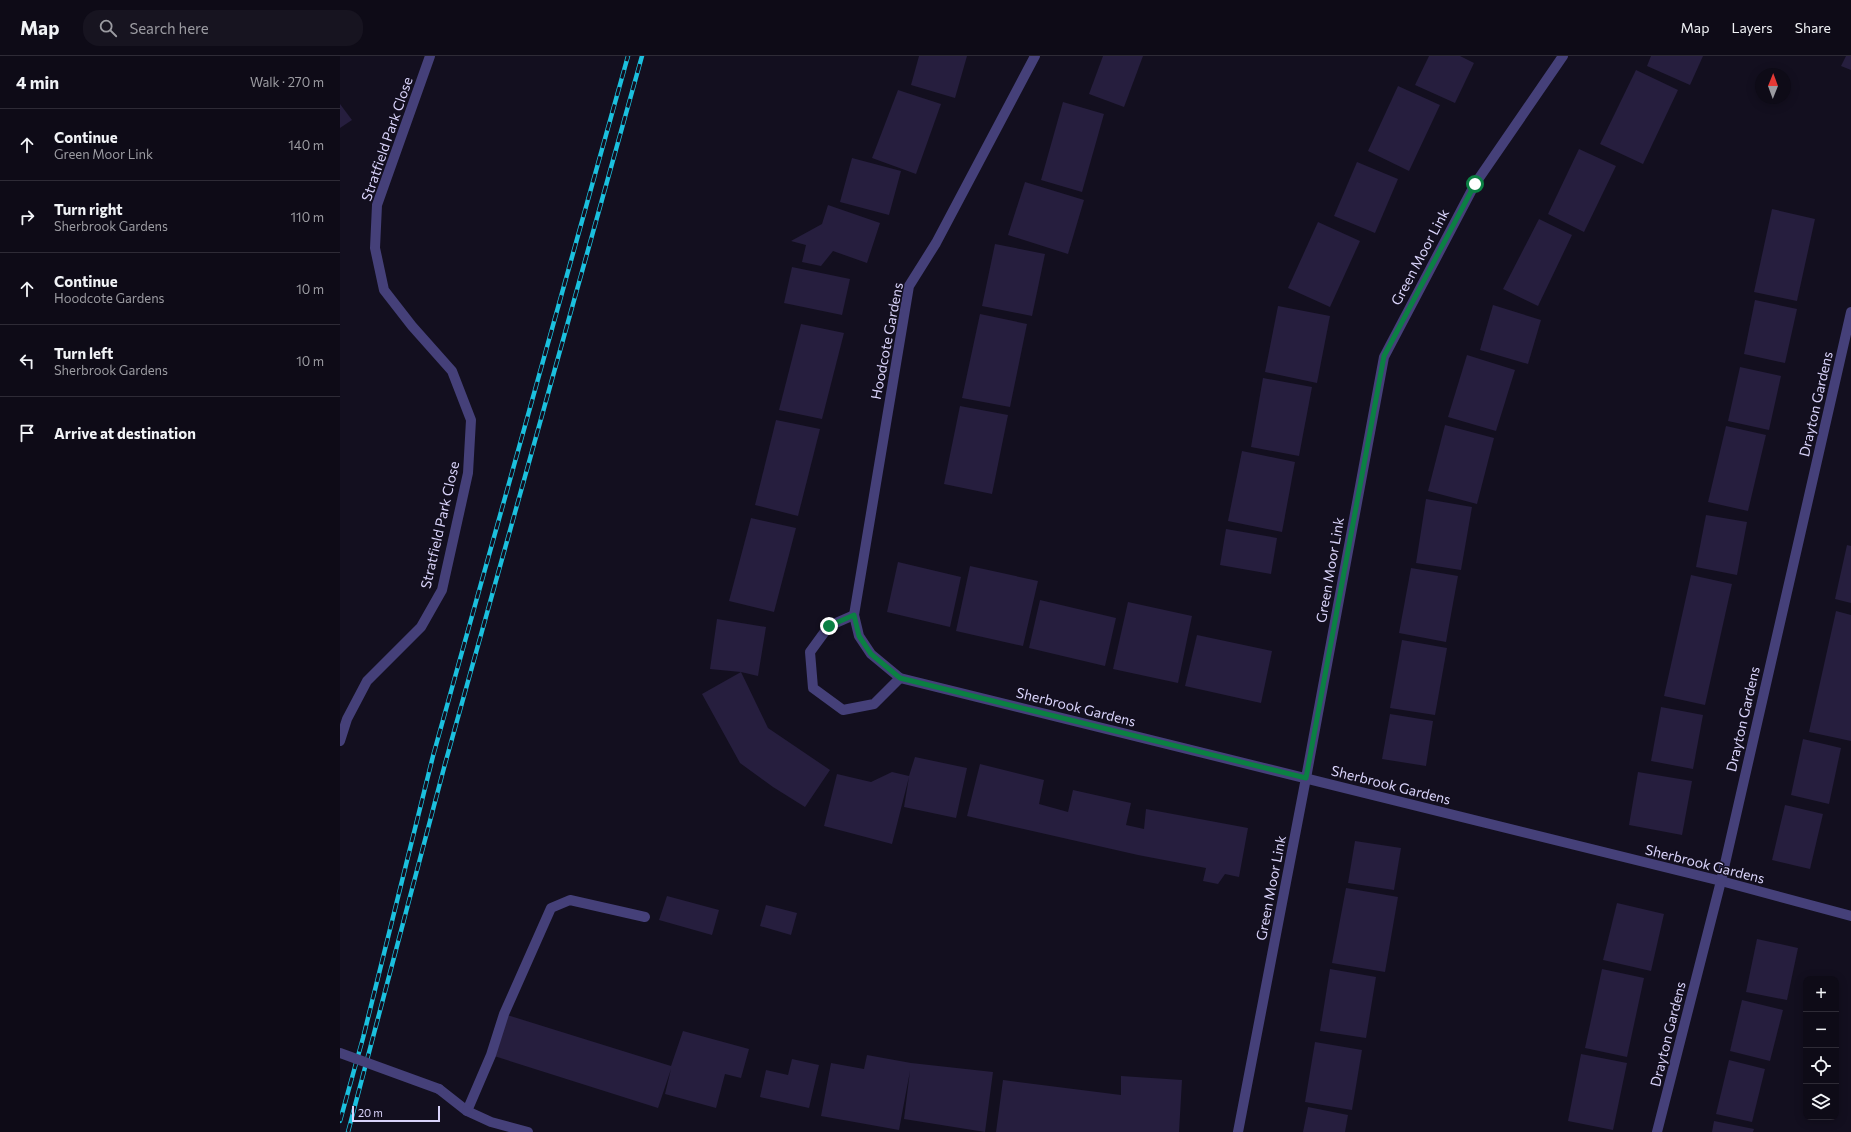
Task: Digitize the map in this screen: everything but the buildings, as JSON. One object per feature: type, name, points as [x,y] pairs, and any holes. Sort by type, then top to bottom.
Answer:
[{"type":"street","name":"Stratfield Park Close","points":[[340,741],[347,719],[367,681],[421,628],[442,590],[468,473],[471,420],[452,371],[412,326],[384,290],[375,248],[377,205],[430,56]]},
{"type":"street","name":"Hoodcote Gardens","points":[[859,636],[854,615],[909,286],[936,243],[1035,56]]},
{"type":"street","name":"Green Moor Link","points":[[1238,1132],[1306,778],[1384,356],[1475,184],[1563,56]]},
{"type":"street","name":"Drayton Gardens","points":[[1657,1132],[1720,882],[1851,312]]},
{"type":"street","points":[[854,615],[829,626],[810,652],[813,688],[843,710],[874,704],[900,678]]},
{"type":"street","name":"Sherbrook Gardens","points":[[859,636],[871,654],[900,678],[1306,778],[1851,916]]},
{"type":"street","points":[[467,1111],[491,1055],[504,1014],[550,908],[570,900],[645,917]]},
{"type":"street","points":[[340,1053],[439,1089],[467,1111],[491,1122],[528,1132]]},
{"type":"railway","points":[[340,1121],[363,1038],[433,756],[628,56]]},
{"type":"railway","points":[[348,1132],[445,764],[642,56]]},
{"type":"route","points":[[829,626],[854,615],[859,636],[871,654],[900,678],[1306,778],[1384,356],[1475,184]]}]
